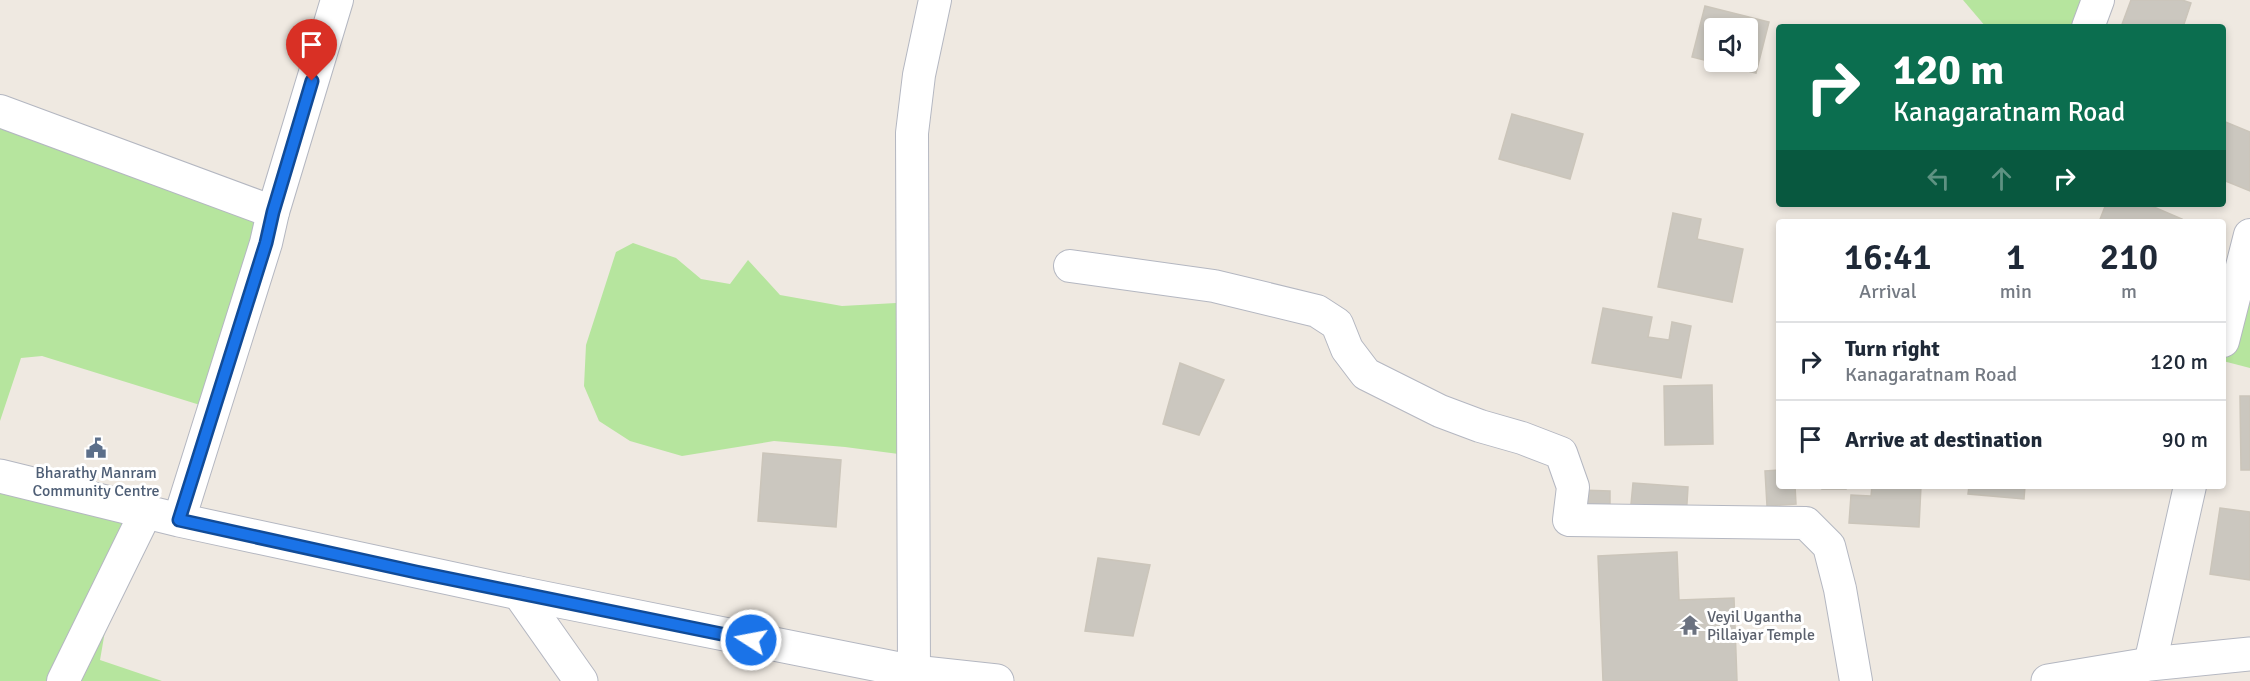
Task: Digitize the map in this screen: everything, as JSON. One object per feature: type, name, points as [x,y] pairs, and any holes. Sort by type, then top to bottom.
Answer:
[{"type":"main road","points":[[0,476],[179,520],[519,593],[914,672],[997,681]]},
{"type":"main road","points":[[519,593],[581,681]]},
{"type":"main road","points":[[2056,681],[2150,664],[2250,654]]},
{"type":"street","points":[[179,520],[266,243],[273,212],[337,0]]},
{"type":"street","points":[[914,672],[912,133],[919,75],[935,0]]},
{"type":"street","points":[[2089,24],[2098,0]]},
{"type":"street","points":[[0,111],[273,212]]},
{"type":"street","points":[[2226,329],[2250,235]]},
{"type":"street","points":[[1070,266],[1214,286],[1317,311],[1337,324],[1347,349],[1366,374],[1440,411],[1561,453],[1573,487],[1569,520],[1806,523],[1829,546],[1840,589],[1856,681]]},
{"type":"street","points":[[2150,664],[2189,489]]},
{"type":"street","points":[[63,681],[146,512]]},
{"type":"green space","points":[[1963,0],[2098,0],[2089,24],[1983,24]]},
{"type":"green space","points":[[0,111],[273,212],[213,409],[42,356],[21,358],[0,421]]},
{"type":"green space","points":[[2250,235],[2250,368],[2226,362],[2226,329]]},
{"type":"green space","points":[[633,243],[676,258],[701,279],[730,284],[748,260],[780,295],[842,306],[914,302],[914,456],[774,441],[682,456],[630,441],[599,421],[584,386],[586,345],[616,252]]},
{"type":"green space","points":[[0,489],[146,512],[109,608],[100,660],[162,681],[0,681]]},
{"type":"building","points":[[2131,0],[2182,0],[2191,3],[2184,24],[2122,24]]},
{"type":"building","points":[[1705,6],[1753,18],[1704,18],[1704,60],[1692,57]]},
{"type":"building","points":[[1758,19],[1769,22],[1758,65]]},
{"type":"building","points":[[1512,114],[1583,134],[1570,179],[1499,159]]},
{"type":"building","points":[[2226,122],[2250,132],[2250,191],[2226,181]]},
{"type":"building","points":[[2105,207],[2154,207],[2182,219],[2100,219]]},
{"type":"building","points":[[1673,213],[1701,219],[1697,239],[1743,249],[1732,302],[1658,287]]},
{"type":"building","points":[[1603,308],[1652,317],[1648,337],[1669,340],[1672,322],[1691,326],[1681,378],[1592,363]]},
{"type":"building","points":[[1180,363],[1224,380],[1199,435],[1163,424]]},
{"type":"building","points":[[1712,385],[1713,444],[1665,445],[1664,386]]},
{"type":"building","points":[[2240,396],[2250,396],[2250,470],[2241,470]]},
{"type":"building","points":[[763,453],[841,460],[836,527],[758,521]]},
{"type":"building","points":[[1776,470],[1776,489],[1795,489],[1796,504],[1767,506],[1765,471]]},
{"type":"building","points":[[1633,483],[1688,487],[1686,519],[1630,515]]},
{"type":"building","points":[[1872,489],[1921,489],[1919,527],[1849,523],[1851,495],[1871,496]]},
{"type":"building","points":[[1969,489],[2025,489],[2024,499],[1968,494]]},
{"type":"building","points":[[1580,490],[1610,491],[1610,509],[1580,508]]},
{"type":"building","points":[[2220,508],[2250,512],[2250,580],[2210,574]]},
{"type":"building","points":[[1677,552],[1679,600],[1734,598],[1737,681],[1603,681],[1598,556]]},
{"type":"building","points":[[1098,558],[1150,565],[1133,636],[1085,631]]},
{"type":"place","name":"Bharathy Manram Community Centre","points":[[96,448]]},
{"type":"place","name":"Veyil Ugantha Pillaiyar Temple","points":[[1690,625]]},
{"type":"route","points":[[312,81],[266,243],[179,520],[416,572],[751,640]]}]
